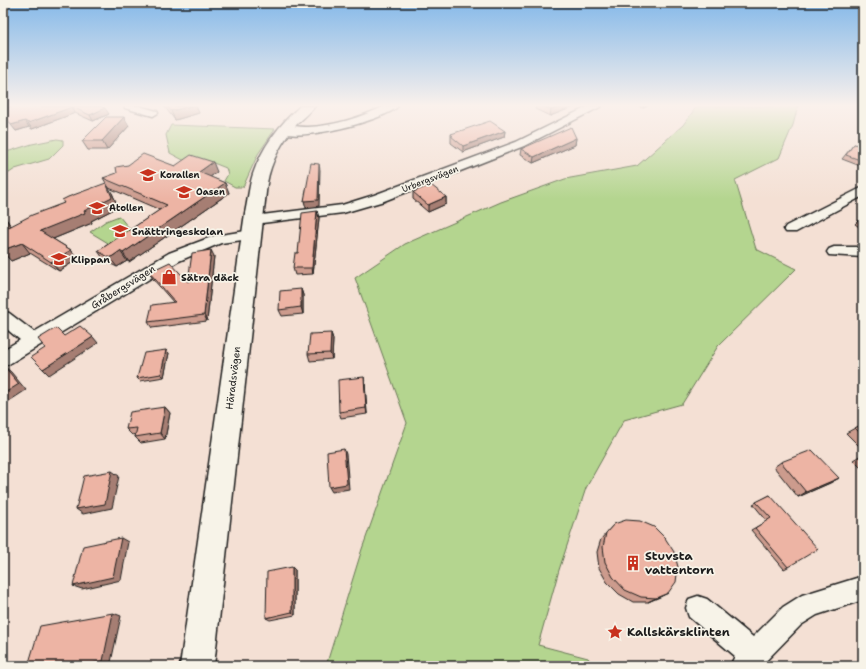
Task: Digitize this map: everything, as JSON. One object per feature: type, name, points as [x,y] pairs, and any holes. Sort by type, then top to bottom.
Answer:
[{"type":"street","name":"Häradsvägen","points":[[197,666],[261,174],[269,154],[279,137]]},
{"type":"street","name":"Urbergsvägen","points":[[253,227],[343,209],[379,198],[520,144],[534,137]]},
{"type":"street","points":[[791,229],[863,191]]},
{"type":"street","name":"Gråbergsvägen","points":[[3,359],[174,257],[253,227]]},
{"type":"street","points":[[834,252],[863,252]]},
{"type":"street","points":[[3,317],[33,341]]},
{"type":"street","points":[[698,608],[749,660],[792,616],[811,604],[863,588]]},
{"type":"green space","points":[[166,137],[269,137],[258,154],[243,187],[235,187],[224,181],[228,174],[226,168],[211,162],[185,161],[170,153]]},
{"type":"green space","points":[[669,137],[788,137],[779,158],[735,180],[756,249],[796,269],[718,346],[682,404],[624,420],[586,488],[559,570],[538,645],[588,658],[594,666],[326,666],[362,549],[407,423],[355,278],[405,244],[501,202],[565,179],[637,166]]},
{"type":"green space","points":[[57,139],[63,140],[63,145],[49,159],[15,169],[3,177],[3,153],[32,144]]},
{"type":"green space","points":[[119,216],[132,232],[113,246],[90,232],[106,221]]},
{"type":"building","points":[[86,137],[105,137],[102,141],[82,141]]},
{"type":"building","points":[[452,137],[488,137],[463,146]]},
{"type":"building","points":[[548,137],[576,138],[534,157],[521,149]]},
{"type":"building","points":[[854,144],[863,146],[863,161],[846,155]]},
{"type":"building","points":[[143,154],[175,166],[191,155],[213,162],[199,172],[225,183],[123,253],[120,251],[110,258],[98,251],[167,205],[103,178],[117,173],[116,167],[128,165]]},
{"type":"building","points":[[311,163],[319,164],[318,200],[304,201]]},
{"type":"building","points":[[106,183],[112,197],[84,211],[85,213],[40,231],[71,250],[51,262],[22,243],[3,250],[3,230],[32,215],[64,203],[62,200],[68,197]]},
{"type":"building","points":[[431,185],[446,197],[428,205],[413,192]]},
{"type":"building","points":[[317,211],[312,268],[293,268],[295,253],[298,253],[302,213]]},
{"type":"building","points":[[863,220],[863,225],[858,221]]},
{"type":"building","points":[[211,250],[204,315],[148,322],[152,305],[175,302],[149,272],[170,262],[188,282],[192,253]]},
{"type":"building","points":[[301,289],[301,307],[279,310],[280,291]]},
{"type":"building","points":[[80,326],[93,337],[43,369],[31,357],[45,348],[38,339],[56,328],[64,336]]},
{"type":"building","points":[[331,333],[330,353],[308,354],[310,334]]},
{"type":"building","points":[[166,350],[161,374],[137,378],[144,353]]},
{"type":"building","points":[[4,366],[19,384],[3,394],[3,367]]},
{"type":"building","points":[[364,377],[366,408],[339,412],[338,380]]},
{"type":"building","points":[[165,407],[160,433],[135,437],[137,428],[126,429],[130,412]]},
{"type":"building","points":[[863,424],[863,436],[855,428]]},
{"type":"building","points":[[344,449],[347,484],[329,487],[327,452]]},
{"type":"building","points":[[812,450],[839,478],[806,492],[781,462]]},
{"type":"building","points":[[112,471],[105,504],[76,509],[84,476]]},
{"type":"building","points":[[770,495],[818,549],[788,567],[755,528],[771,518],[756,502]]},
{"type":"building","name":"Stuvsta vattentorn","points":[[626,520],[640,521],[654,527],[665,538],[674,552],[678,567],[676,582],[668,593],[656,598],[641,597],[625,590],[613,577],[605,562],[603,547],[606,533],[614,524]]},
{"type":"building","points":[[121,538],[113,577],[73,586],[83,546]]},
{"type":"building","points":[[292,567],[292,612],[266,618],[267,572]]},
{"type":"building","points":[[113,613],[103,661],[82,666],[28,666],[40,626]]},
{"type":"place","name":"Korallen","points":[[148,175]]},
{"type":"place","name":"Oasen","points":[[184,192]]},
{"type":"place","name":"Atollen","points":[[97,208]]},
{"type":"place","name":"Snättringeskolan","points":[[120,231]]},
{"type":"place","name":"Klippan","points":[[59,259]]},
{"type":"place","name":"Sätra däck","points":[[169,277]]},
{"type":"place","name":"Stuvsta vattentorn","points":[[633,563]]},
{"type":"place","name":"Kallskärsklinten","points":[[615,632]]}]
